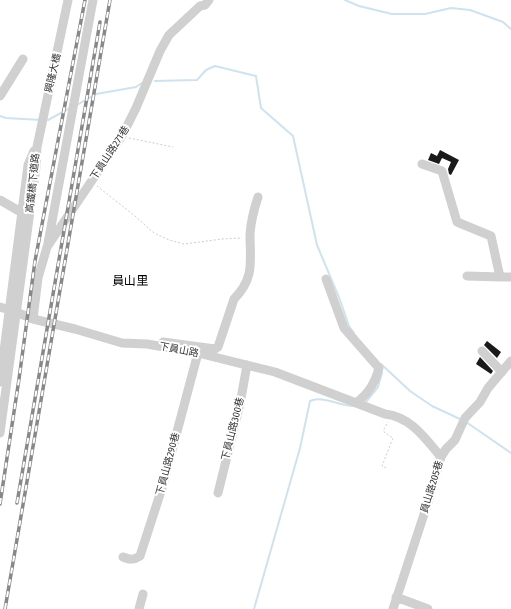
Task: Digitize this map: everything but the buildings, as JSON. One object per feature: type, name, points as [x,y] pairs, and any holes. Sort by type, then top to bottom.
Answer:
[{"type":"street","name":"興隆大橋","points":[[37,147],[68,0]]},
{"type":"street","points":[[47,247],[93,0]]},
{"type":"street","name":"下員山路271巷","points":[[33,319],[38,278],[47,247],[122,136],[136,108],[160,51],[169,35],[200,6],[205,5],[209,0]]},
{"type":"street","points":[[0,96],[23,59]]},
{"type":"street","name":"高鐵橋下道路","points":[[0,433],[28,165],[37,147]]},
{"type":"street","points":[[422,164],[442,171],[457,222],[491,236],[500,277]]},
{"type":"street","points":[[122,342],[136,338],[214,349],[218,347],[234,299],[239,294],[250,276],[250,238],[253,211],[258,197]]},
{"type":"street","points":[[0,200],[19,211]]},
{"type":"street","points":[[467,276],[511,277]]},
{"type":"street","points":[[326,279],[344,328],[379,368],[371,388],[356,403]]},
{"type":"street","name":"下員山路","points":[[0,307],[33,319],[122,342],[147,344],[198,353],[275,372],[410,422],[441,457]]},
{"type":"street","name":"高鐵橋下道路","points":[[0,382],[13,311]]},
{"type":"street","points":[[482,351],[502,372]]},
{"type":"street","name":"下員山路290巷","points":[[123,557],[130,560],[140,556],[162,488],[198,353]]},
{"type":"street","name":"員山路205巷","points":[[393,609],[441,457],[446,449],[455,440],[463,422],[480,402],[488,388],[511,361]]},
{"type":"street","name":"下員山路300巷","points":[[218,493],[240,404],[247,365]]},
{"type":"street","points":[[139,609],[143,594]]},
{"type":"street","points":[[396,597],[428,609]]},
{"type":"path","points":[[122,136],[173,147]]},
{"type":"path","points":[[91,182],[135,216],[154,233],[169,240],[184,244],[222,239],[250,238]]},
{"type":"path","points":[[386,468],[382,466],[393,438],[384,432],[384,428],[392,415]]},
{"type":"waterway","points":[[345,0],[359,6],[392,14],[425,14],[451,8],[470,10],[503,22],[511,29]]},
{"type":"waterway","points":[[155,81],[197,80],[206,70],[215,66],[256,76],[261,108],[293,136],[317,245],[349,326],[354,333]]},
{"type":"waterway","points":[[77,105],[96,94],[136,87],[142,83]]},
{"type":"waterway","points":[[45,120],[48,120],[70,108]]},
{"type":"waterway","points":[[0,116],[6,118],[41,120]]},
{"type":"waterway","points":[[381,364],[410,391],[432,406],[462,420]]},
{"type":"waterway","points":[[365,403],[378,387],[382,373]]},
{"type":"waterway","points":[[254,609],[300,448],[310,401],[320,399],[355,406]]},
{"type":"waterway","points":[[466,422],[511,453]]},
{"type":"railway","points":[[0,504],[35,261],[85,0]]},
{"type":"railway","points":[[5,609],[110,0]]},
{"type":"railway","points":[[17,503],[100,22]]},
{"type":"district","name":"員山里","points":[[130,281]]}]
